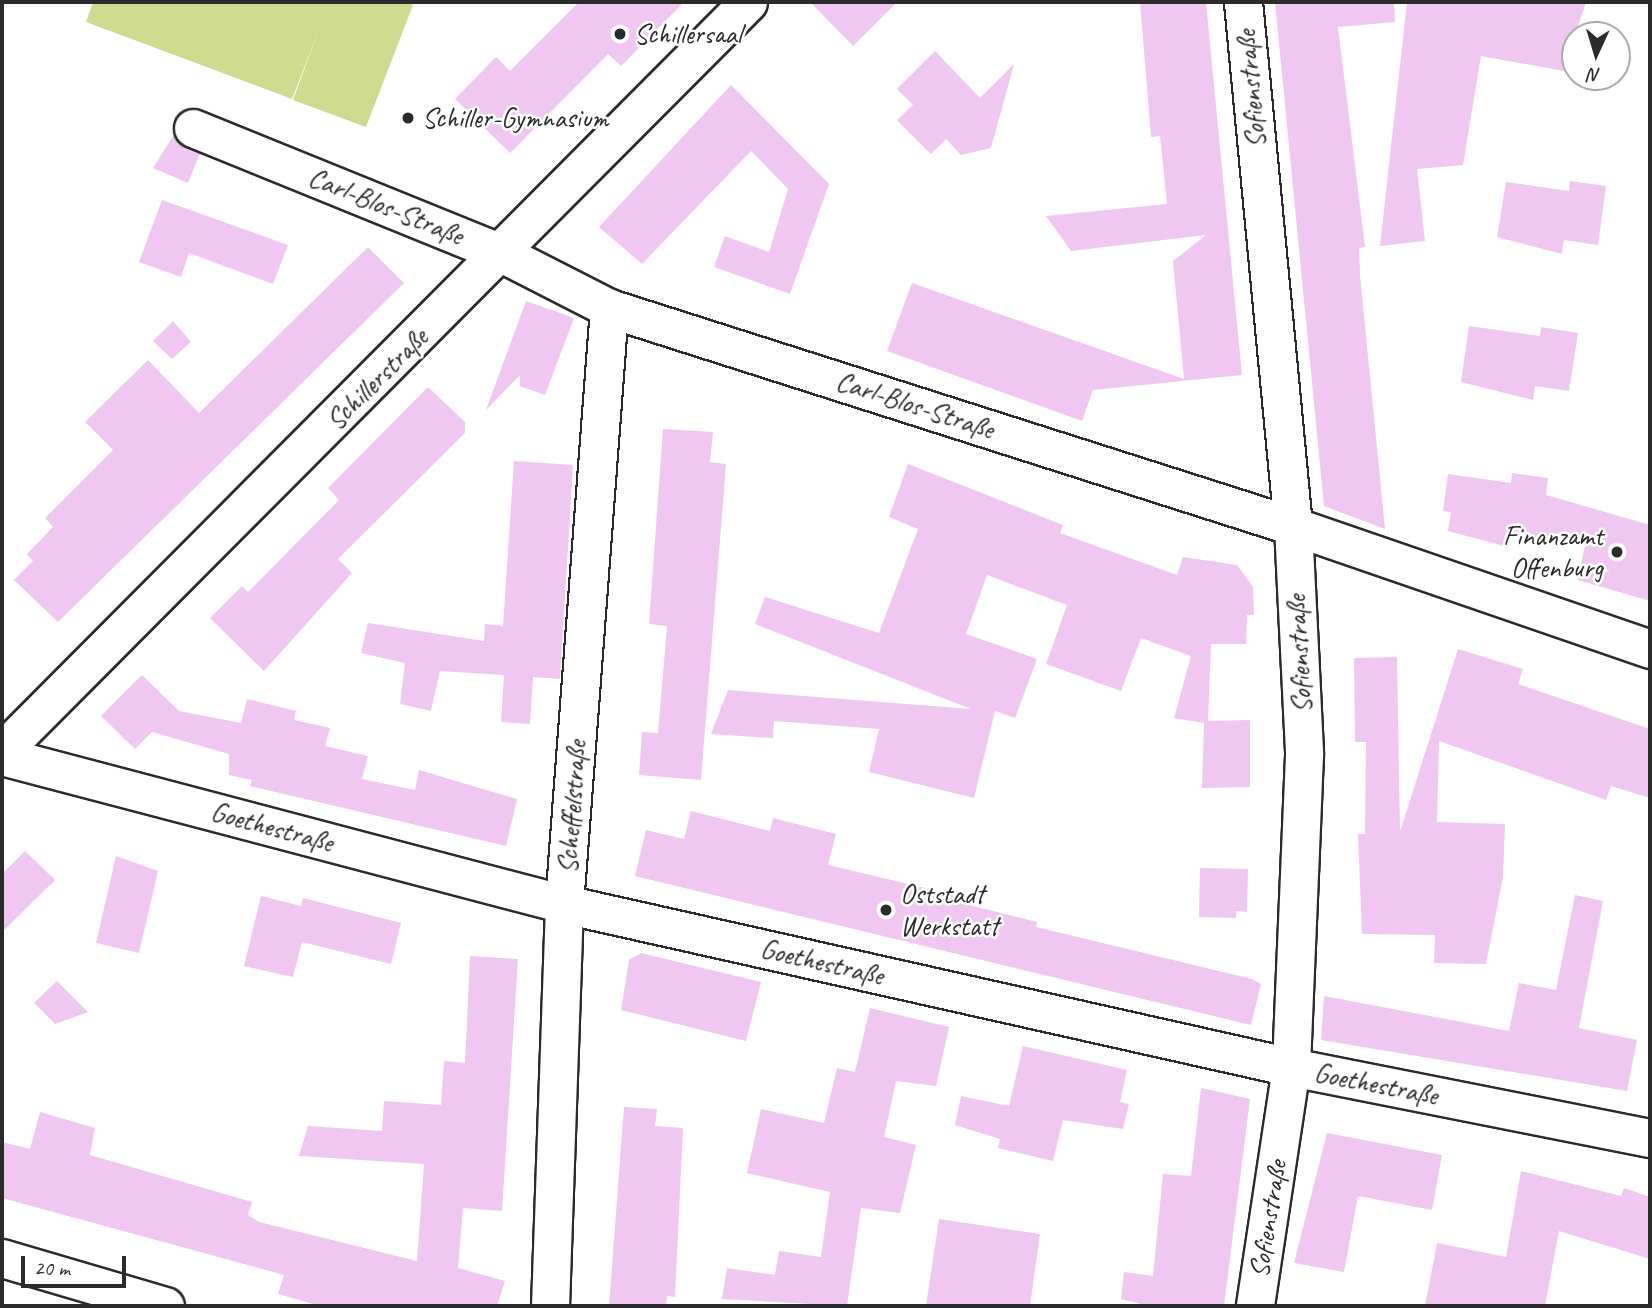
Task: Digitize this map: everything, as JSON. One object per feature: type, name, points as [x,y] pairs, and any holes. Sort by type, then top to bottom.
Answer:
[{"type":"street","name":"Schillerstraße","points":[[2,753],[503,254],[748,2]]},
{"type":"street","name":"Sofienstraße","points":[[1243,2],[1293,526],[1304,755],[1291,1067],[1255,1306]]},
{"type":"street","name":"Carl-Blos-Straße","points":[[193,128],[503,254],[609,308],[1293,526],[1650,649]]},
{"type":"street","name":"Scheffelstraße","points":[[550,1306],[564,904],[609,308]]},
{"type":"street","name":"Goethestraße","points":[[2,753],[564,904],[1291,1067],[1650,1138]]},
{"type":"street","points":[[2,1258],[165,1306]]},
{"type":"green space","points":[[93,2],[404,2],[413,5],[366,127],[293,100],[318,32],[292,99],[86,22]]},
{"type":"building","points":[[579,2],[684,2],[621,66],[608,54],[510,153],[455,99],[496,57],[510,71]]},
{"type":"building","points":[[810,2],[897,2],[853,46]]},
{"type":"building","points":[[1140,2],[1206,2],[1242,375],[1093,390],[1082,421],[887,351],[912,283],[1184,379],[1173,261],[1206,235],[1071,251],[1046,216],[1167,204],[1160,136],[1151,137]]},
{"type":"building","points":[[1275,2],[1394,2],[1395,22],[1338,27],[1365,247],[1359,248],[1360,275],[1385,529],[1324,506]]},
{"type":"building","points":[[1407,2],[1586,2],[1580,21],[1561,21],[1561,70],[1481,56],[1463,165],[1417,169],[1425,241],[1380,246]]},
{"type":"building","points":[[935,51],[980,98],[1014,64],[991,148],[961,155],[946,139],[931,154],[897,120],[913,105],[897,89]]},
{"type":"building","points":[[731,85],[829,184],[790,294],[714,267],[725,236],[769,252],[788,189],[751,151],[642,264],[599,227]]},
{"type":"building","points":[[173,136],[200,153],[188,183],[153,168]]},
{"type":"building","points":[[1570,181],[1606,186],[1598,245],[1564,240],[1562,254],[1497,237],[1506,182],[1569,191]]},
{"type":"building","points":[[162,200],[288,245],[273,284],[189,253],[181,277],[139,262]]},
{"type":"building","points":[[368,247],[404,283],[58,622],[14,580],[33,561],[27,554],[53,527],[45,518],[113,450],[85,422],[148,360],[199,413]]},
{"type":"building","points":[[526,301],[574,318],[545,395],[520,386],[520,375],[486,410]]},
{"type":"building","points":[[173,321],[191,342],[172,359],[153,341]]},
{"type":"building","points":[[1469,326],[1540,336],[1541,327],[1578,333],[1569,391],[1535,386],[1533,400],[1461,382]]},
{"type":"building","points":[[428,387],[465,422],[465,433],[338,559],[352,573],[264,671],[210,618],[242,586],[248,592],[339,500],[328,488]]},
{"type":"building","points":[[663,429],[713,432],[710,462],[726,464],[701,780],[639,775],[642,732],[658,733],[667,626],[649,624]]},
{"type":"building","points":[[514,461],[573,465],[560,679],[533,677],[530,724],[501,722],[504,675],[440,671],[431,711],[400,704],[405,663],[361,653],[368,623],[484,641],[485,624],[503,626]]},
{"type":"building","points":[[908,464],[1063,525],[1060,533],[1177,575],[1183,557],[1237,565],[1253,587],[1254,615],[1247,615],[1246,644],[1211,644],[1208,721],[1250,720],[1250,787],[1202,788],[1204,723],[1174,718],[1191,656],[1141,638],[1121,691],[1046,664],[1067,605],[987,575],[966,634],[1037,659],[1015,718],[995,711],[974,798],[869,772],[879,729],[774,721],[773,738],[711,734],[728,690],[971,709],[755,624],[765,597],[879,633],[918,529],[889,517]]},
{"type":"building","points":[[1512,473],[1548,478],[1546,495],[1650,525],[1650,601],[1578,580],[1585,544],[1506,532],[1504,546],[1448,531],[1451,512],[1443,511],[1448,474],[1511,483]]},
{"type":"building","points":[[1458,649],[1523,669],[1518,684],[1650,729],[1650,798],[1611,786],[1606,800],[1439,741],[1437,822],[1505,824],[1503,877],[1486,964],[1434,963],[1435,935],[1362,934],[1358,834],[1365,834],[1366,742],[1355,742],[1354,658],[1397,657],[1400,832]]},
{"type":"building","points":[[142,675],[179,711],[241,723],[247,699],[296,711],[294,720],[330,728],[325,746],[368,756],[362,779],[415,790],[419,770],[517,799],[506,846],[250,786],[252,780],[229,775],[229,754],[152,732],[135,749],[101,716]]},
{"type":"building","points":[[691,811],[770,831],[773,818],[836,834],[828,865],[967,898],[965,904],[1037,922],[1036,927],[1252,979],[1261,984],[1251,1025],[635,876],[646,830],[684,839]]},
{"type":"building","points":[[25,851],[55,880],[2,932],[2,874]]},
{"type":"building","points":[[116,856],[158,871],[139,953],[96,943]]},
{"type":"building","points":[[1200,868],[1248,869],[1247,912],[1236,911],[1236,918],[1199,917]]},
{"type":"building","points":[[1575,895],[1603,901],[1579,1028],[1637,1040],[1627,1091],[1321,1040],[1324,996],[1509,1031],[1519,983],[1556,990]]},
{"type":"building","points":[[261,896],[301,906],[303,898],[401,923],[391,964],[302,942],[293,977],[244,966]]},
{"type":"building","points":[[641,953],[761,982],[746,1041],[621,1010],[629,960]]},
{"type":"building","points":[[470,956],[518,959],[502,1211],[463,1208],[458,1268],[505,1281],[497,1306],[320,1306],[278,1294],[284,1275],[2,1198],[2,1142],[30,1149],[40,1112],[95,1128],[90,1155],[252,1202],[248,1215],[259,1222],[417,1261],[424,1164],[299,1156],[308,1126],[382,1131],[384,1101],[441,1105],[444,1061],[465,1063]]},
{"type":"building","points":[[57,981],[88,1012],[55,1024],[34,1003]]},
{"type":"building","points":[[870,1008],[949,1027],[936,1086],[896,1081],[884,1137],[916,1145],[900,1213],[861,1208],[847,1306],[722,1299],[727,1268],[775,1275],[779,1251],[821,1257],[830,1192],[747,1173],[761,1109],[824,1123],[837,1068],[855,1072]]},
{"type":"building","points":[[1023,1046],[1127,1070],[1120,1102],[1129,1104],[1123,1129],[1063,1120],[1053,1161],[998,1148],[1000,1139],[955,1125],[961,1096],[1009,1106]]},
{"type":"building","points":[[1201,1088],[1250,1099],[1224,1306],[1149,1306],[1121,1299],[1124,1272],[1153,1276],[1163,1174],[1191,1176]]},
{"type":"building","points":[[624,1107],[657,1109],[655,1126],[683,1128],[675,1297],[667,1296],[666,1306],[609,1306]]},
{"type":"building","points":[[1327,1133],[1442,1155],[1432,1210],[1358,1196],[1344,1272],[1294,1263]]},
{"type":"building","points":[[1521,1171],[1621,1196],[1624,1188],[1650,1197],[1650,1259],[1559,1231],[1545,1306],[1425,1306],[1437,1243],[1506,1257]]},
{"type":"building","points":[[939,1219],[1040,1234],[1030,1306],[926,1306]]},
{"type":"place","name":"Schillersaal","points":[[620,34]]},
{"type":"place","name":"Schiller-Gymnasium","points":[[408,118]]},
{"type":"place","name":"Finanzamt Offenburg","points":[[1617,552]]},
{"type":"place","name":"Oststadt Werkstatt","points":[[886,910]]}]
